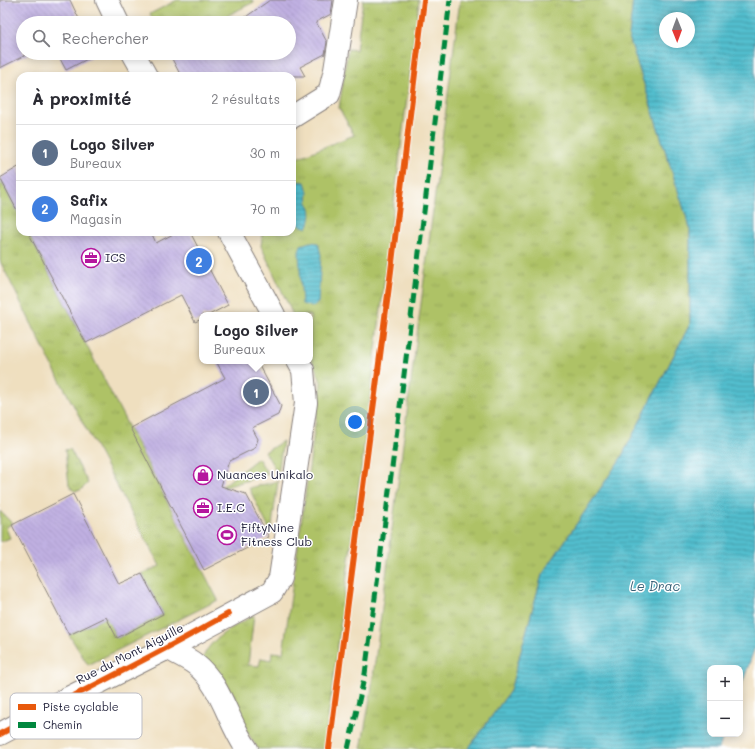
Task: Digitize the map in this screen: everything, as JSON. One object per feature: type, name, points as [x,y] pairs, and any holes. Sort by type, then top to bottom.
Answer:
[{"type":"street","points":[[107,0],[115,16]]},
{"type":"street","points":[[296,115],[329,94],[335,70],[346,0]]},
{"type":"street","points":[[137,60],[144,72]]},
{"type":"street","points":[[231,236],[272,312]]},
{"type":"street","name":"Rue du Mont Aiguille","points":[[78,693],[168,648],[228,614],[272,592],[280,578],[306,403],[303,370],[300,364]]},
{"type":"street","points":[[168,648],[196,665],[214,686],[234,728],[247,749]]},
{"type":"street","name":"Rue du Mont Aiguille","points":[[0,734],[10,729]]},
{"type":"green space","points":[[177,0],[253,0],[254,2],[227,16],[151,16],[150,14]]},
{"type":"green space","points":[[363,0],[419,0],[362,462],[324,749],[258,749],[202,660],[211,645],[217,639],[231,628],[254,615],[248,665],[259,666],[261,658],[271,660],[272,652],[283,653],[321,382],[313,362],[313,312],[292,312],[261,246],[262,236],[296,236],[296,158],[354,135],[339,108],[348,49],[356,50]]},
{"type":"green space","points":[[460,0],[633,0],[629,37],[690,228],[690,324],[621,458],[542,575],[510,691],[468,749],[361,749],[371,693]]},
{"type":"green space","points":[[0,178],[16,208],[16,236],[30,236],[218,600],[88,665],[69,635],[106,617],[117,638],[163,614],[142,574],[160,566],[56,373],[0,261]]},
{"type":"green space","points":[[283,441],[278,474],[265,452]]},
{"type":"green space","points":[[70,449],[88,483],[81,490],[74,491],[69,485],[65,450]]},
{"type":"green space","points":[[258,458],[268,474],[219,489]]},
{"type":"green space","points":[[278,481],[271,533],[249,488]]},
{"type":"green space","points":[[0,511],[12,523],[6,528],[10,538],[0,542]]},
{"type":"water","name":"Le Drac","points":[[633,0],[755,0],[755,647],[743,681],[743,665],[707,665],[707,737],[723,737],[719,749],[468,749],[510,691],[542,575],[621,458],[690,324],[690,228],[629,37]]},
{"type":"water","points":[[296,181],[305,182],[308,192],[307,203],[311,215],[307,228],[297,224]]},
{"type":"water","points":[[310,242],[318,243],[321,255],[318,303],[312,307],[302,304],[299,252],[301,245]]},
{"type":"building","points":[[0,0],[70,0],[78,16],[16,16],[16,60],[0,68]]},
{"type":"building","points":[[270,0],[333,0],[331,14],[316,22],[327,42],[325,54],[300,67],[305,76],[296,76],[296,72],[179,72],[173,60],[296,60],[296,16],[247,16]]},
{"type":"building","points":[[61,60],[85,60],[66,70]]},
{"type":"building","points":[[16,168],[16,208],[0,178]]},
{"type":"building","points":[[30,236],[153,236],[156,243],[169,236],[192,236],[228,305],[215,312],[199,312],[199,320],[195,322],[181,295],[86,343]]},
{"type":"building","points":[[218,364],[259,364],[281,406],[278,415],[252,428],[258,439],[255,448],[229,461],[221,486],[246,494],[269,537],[204,570],[130,428],[225,378]]},
{"type":"building","points":[[73,494],[119,584],[142,574],[163,614],[117,638],[106,617],[69,635],[12,525]]},
{"type":"marked path","points":[[348,749],[365,674],[401,399],[450,0]]},
{"type":"cycle path","points":[[329,749],[391,271],[424,0]]},
{"type":"cycle path","points":[[79,693],[228,614]]},
{"type":"cycle path","points":[[0,734],[10,729]]},
{"type":"place","name":"ICS","points":[[91,258]]},
{"type":"place","name":"Safix","points":[[199,261]]},
{"type":"place","name":"Logo Silver","points":[[256,392]]},
{"type":"place","name":"Nuances Unikalo","points":[[203,475]]},
{"type":"place","name":"I.E.C","points":[[203,508]]},
{"type":"place","name":"FiftyNine Fitness Club","points":[[227,535]]}]
